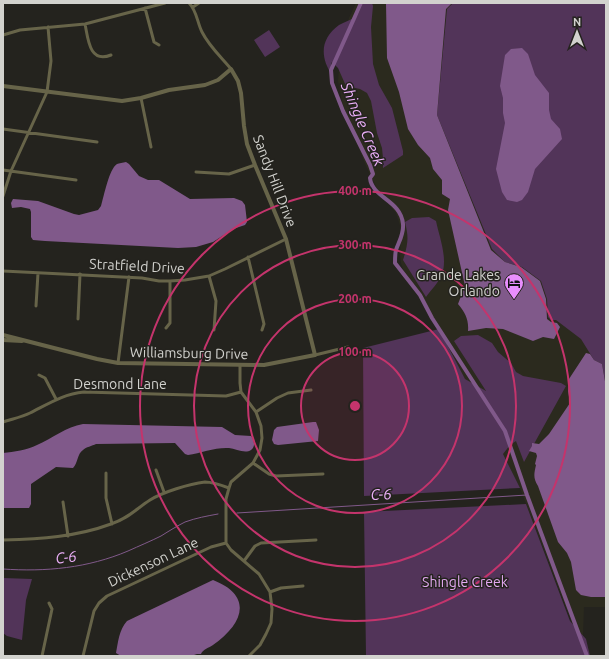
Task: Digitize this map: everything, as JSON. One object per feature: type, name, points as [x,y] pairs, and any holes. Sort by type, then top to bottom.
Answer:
[{"type":"street","points":[[3,35],[20,30],[85,24],[165,3]]},
{"type":"street","name":"Sandy Hill Drive","points":[[189,3],[193,7],[202,32],[210,45],[231,69],[238,82],[245,135],[254,165],[286,239],[315,355]]},
{"type":"street","points":[[193,7],[199,3]]},
{"type":"street","points":[[145,8],[154,42],[159,46]]},
{"type":"street","points":[[85,24],[89,45],[92,51],[101,57],[111,55]]},
{"type":"street","points":[[3,196],[11,171],[47,92],[51,61],[48,27]]},
{"type":"street","points":[[3,86],[122,101],[141,98],[170,90],[205,85],[214,82],[231,69]]},
{"type":"street","points":[[141,98],[151,147]]},
{"type":"street","points":[[3,129],[97,142]]},
{"type":"street","points":[[196,172],[229,174],[254,165]]},
{"type":"street","points":[[3,170],[76,180]]},
{"type":"street","name":"Stratfield Drive","points":[[3,271],[80,274],[170,281],[185,280],[209,276],[286,239]]},
{"type":"street","points":[[248,257],[264,324],[262,330]]},
{"type":"street","points":[[36,306],[38,273]]},
{"type":"street","points":[[78,319],[80,274]]},
{"type":"street","points":[[209,276],[216,301],[214,330]]},
{"type":"street","points":[[118,363],[129,277]]},
{"type":"street","points":[[166,328],[170,322],[170,281]]},
{"type":"street","name":"Williamsburg Drive","points":[[3,335],[118,363],[240,366],[264,365],[348,347]]},
{"type":"street","name":"Williamsburg Drive","points":[[3,340],[30,342]]},
{"type":"street","points":[[240,366],[241,392],[256,412],[261,426],[262,438],[260,450],[252,463],[231,482],[226,499],[226,543],[231,550],[259,574],[270,592],[272,609],[271,623],[260,645],[249,656]]},
{"type":"street","points":[[39,375],[45,378],[56,399]]},
{"type":"street","points":[[256,412],[277,398],[288,393],[310,390]]},
{"type":"street","name":"Desmond Lane","points":[[3,422],[30,413],[56,399],[72,393],[84,392],[226,396],[241,392]]},
{"type":"street","points":[[252,463],[276,476],[323,474]]},
{"type":"street","points":[[156,470],[164,492]]},
{"type":"street","points":[[106,473],[106,498],[112,524]]},
{"type":"street","points":[[3,540],[68,536],[112,524],[129,516],[164,492],[205,482],[215,483],[229,488]]},
{"type":"street","points":[[63,502],[68,536]]},
{"type":"street","points":[[244,561],[254,546],[261,543],[316,540]]},
{"type":"street","name":"Dickenson Lane","points":[[83,656],[94,611],[99,603],[107,596],[211,547],[226,543]]},
{"type":"street","points":[[270,592],[286,587],[303,586]]},
{"type":"street","points":[[42,656],[52,609],[49,603]]},
{"type":"shaded area","name":"Grande Lakes Orlando","points":[[356,3],[606,3],[606,607],[584,607],[583,636],[571,621],[520,488],[439,329],[404,272],[400,255],[401,229],[396,213],[378,191],[366,166],[342,102],[338,81],[339,68],[345,33],[349,18]]},
{"type":"shaded area","points":[[386,3],[452,3],[446,9],[437,115],[491,250],[505,262],[521,267],[540,281],[546,299],[547,319],[551,322],[557,323],[560,327],[554,339],[543,337],[533,341],[503,329],[486,328],[468,331],[466,316],[458,304],[465,286],[448,210],[450,199],[442,194],[442,180],[433,169],[430,158],[418,145],[408,129],[399,92],[387,58]]},
{"type":"shaded area","points":[[522,48],[528,54],[535,75],[549,93],[549,110],[551,119],[560,129],[562,139],[535,169],[528,192],[522,200],[517,202],[507,200],[502,192],[496,169],[505,123],[503,98],[500,86],[505,55],[511,49]]},
{"type":"shaded area","points":[[126,162],[139,176],[148,180],[159,180],[190,199],[234,198],[242,201],[245,205],[247,222],[245,225],[233,229],[213,242],[196,247],[178,248],[45,241],[33,240],[31,237],[30,209],[21,207],[12,208],[11,203],[13,199],[38,201],[79,215],[98,210],[101,206],[107,183],[114,167],[117,164]]},
{"type":"shaded area","points":[[586,353],[590,354],[594,360],[602,364],[606,387],[606,597],[581,595],[576,590],[571,562],[567,553],[558,542],[535,481],[534,473],[537,456],[536,453],[529,451],[532,443],[539,444],[549,434],[570,403],[568,391],[569,379]]},
{"type":"shaded area","points":[[316,422],[319,430],[318,441],[278,445],[274,444],[272,440],[274,430],[277,427]]},
{"type":"shaded area","points":[[83,424],[222,427],[235,435],[251,436],[254,441],[254,445],[251,450],[246,452],[224,448],[188,455],[185,454],[175,443],[96,444],[81,452],[73,468],[56,467],[31,484],[31,504],[29,508],[3,508],[3,453],[33,447],[65,430]]},
{"type":"shaded area","points":[[213,580],[235,594],[239,602],[240,611],[231,628],[213,645],[201,654],[191,656],[121,656],[116,653],[118,640],[127,621]]},
{"type":"green space","points":[[363,3],[372,3],[373,6],[371,27],[373,64],[379,85],[392,108],[403,151],[403,155],[383,168],[382,148],[377,133],[371,101],[367,93],[360,89],[346,86],[338,68],[332,62],[332,75],[325,62],[324,55],[325,42],[328,36],[339,25],[356,17]]},
{"type":"green space","points":[[453,3],[606,3],[606,386],[602,364],[594,360],[581,339],[556,320],[551,320],[548,317],[547,299],[541,281],[522,267],[505,262],[492,249],[437,115],[447,9]]},
{"type":"green space","points":[[269,30],[280,47],[265,57],[254,40]]},
{"type":"green space","points":[[429,217],[436,221],[444,254],[444,268],[441,277],[426,297],[403,260],[407,241],[405,222],[412,218]]},
{"type":"green space","points":[[439,329],[465,379],[486,391],[454,341],[461,336],[478,335],[492,343],[498,352],[511,363],[516,372],[523,376],[561,383],[566,386],[524,462],[516,441],[510,445],[503,454],[520,488],[364,496],[363,348]]},
{"type":"green space","name":"Shingle Creek","points":[[526,504],[570,621],[586,639],[590,656],[366,656],[364,512]]},
{"type":"green space","points":[[3,578],[32,579],[26,600],[22,640],[7,636],[3,633]]},
{"type":"waterway","name":"Shingle Creek","points":[[361,3],[331,70],[332,83],[343,111],[370,165],[373,174],[370,178],[372,185],[392,204],[401,216],[403,231],[396,250],[395,263],[420,295],[432,318],[505,431],[527,495],[587,656]]},
{"type":"waterway","name":"C-6","points":[[237,513],[527,495]]},
{"type":"waterway","name":"C-6","points":[[3,569],[35,570],[67,568],[98,561],[113,557],[149,542],[185,522],[218,514]]},
{"type":"place","name":"Grande Lakes Orlando","points":[[514,300]]}]
